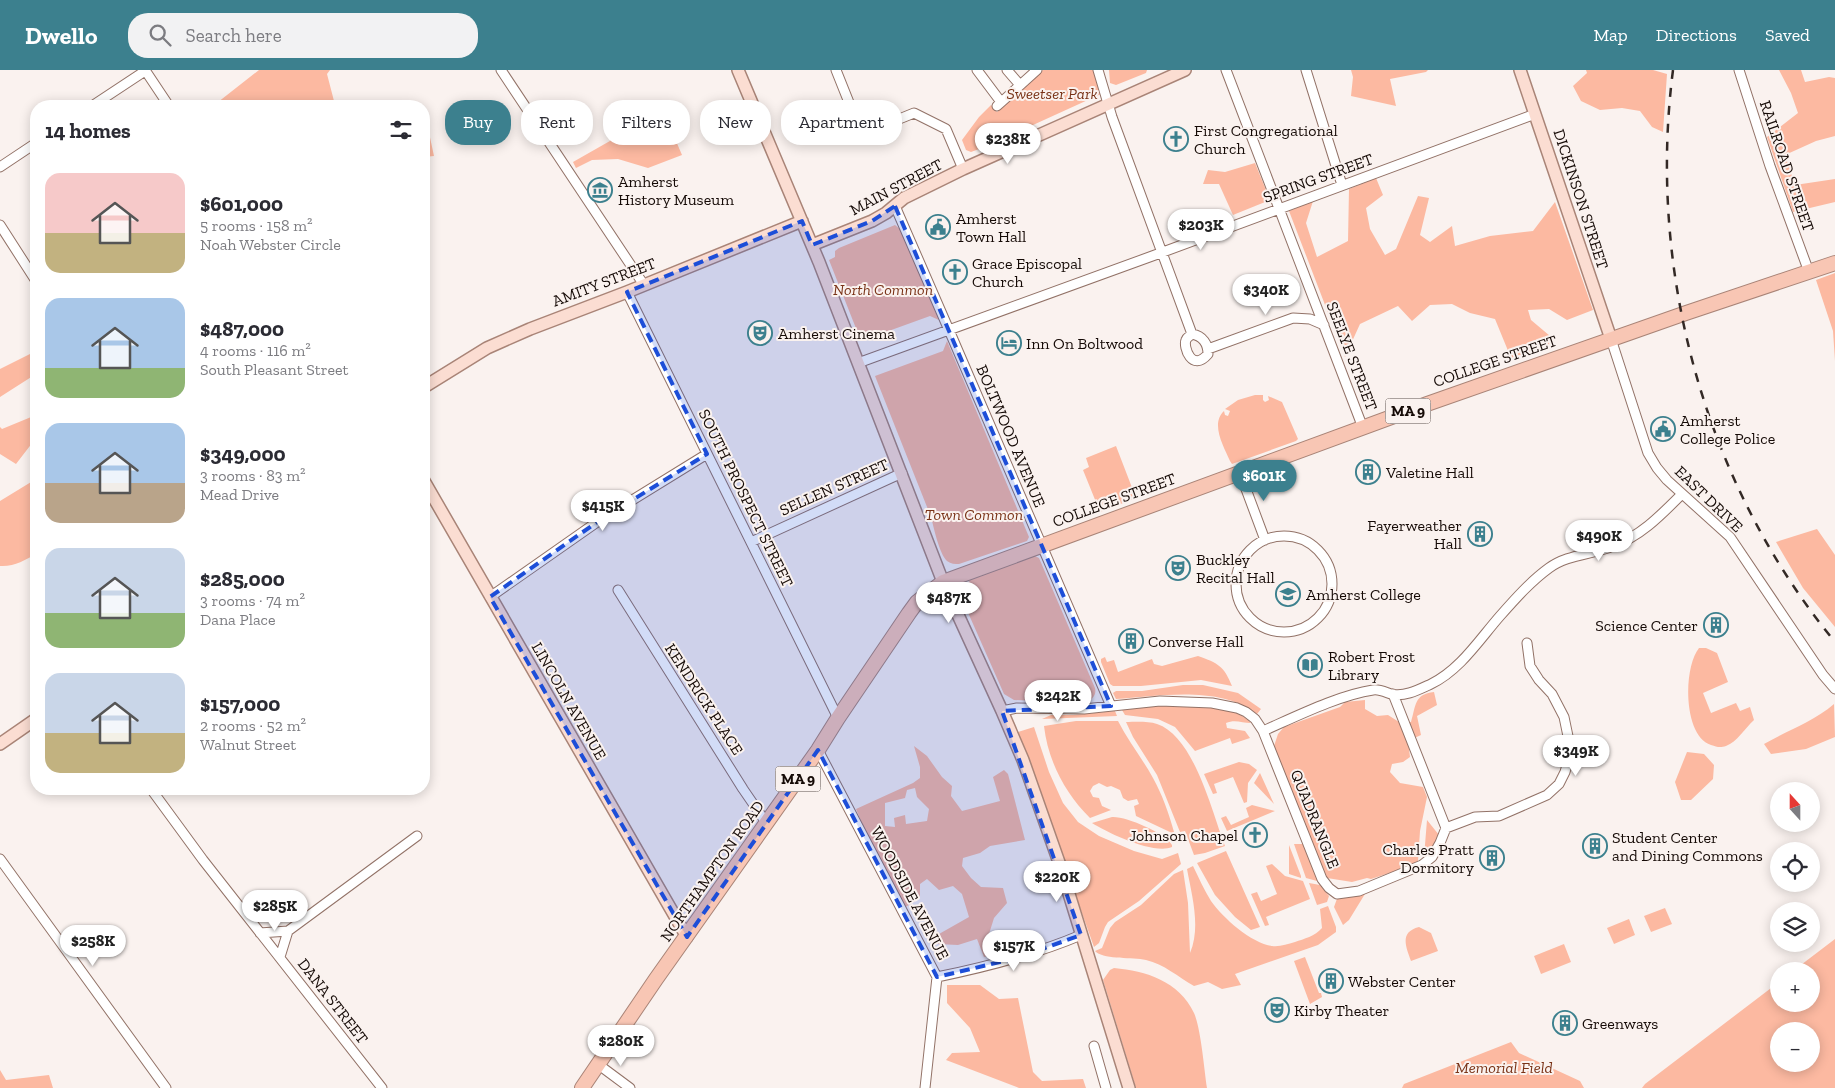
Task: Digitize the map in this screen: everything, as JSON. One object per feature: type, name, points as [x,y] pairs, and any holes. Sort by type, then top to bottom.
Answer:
[{"type":"highway","name":"COLLEGE STREET","points":[[943,582],[1611,339],[1835,263]]},
{"type":"highway","name":"NORTHAMPTON ROAD","points":[[582,1088],[656,979],[818,750],[909,613],[917,602],[943,582]]},
{"type":"main road","points":[[738,70],[812,245],[943,582],[1023,760],[1061,868],[1129,1088]]},
{"type":"main road","name":"MAIN STREET","points":[[812,245],[872,221],[904,198],[964,169],[1185,70]]},
{"type":"main road","name":"DICKINSON STREET","points":[[1520,70],[1611,339]]},
{"type":"main road","name":"AMITY STREET","points":[[430,383],[500,342],[802,221]]},
{"type":"main road","name":"LINCOLN AVENUE","points":[[430,492],[687,937]]},
{"type":"main road","points":[[0,744],[30,723]]},
{"type":"street","points":[[101,100],[145,70],[165,100]]},
{"type":"street","points":[[502,70],[644,285]]},
{"type":"street","points":[[836,70],[858,125],[863,130],[872,130],[914,113],[921,115],[946,129],[964,169]]},
{"type":"street","points":[[977,70],[999,104],[1036,70]]},
{"type":"street","points":[[1007,70],[1020,85]]},
{"type":"street","points":[[1098,70],[1192,334]]},
{"type":"street","name":"SEELYE STREET","points":[[1226,70],[1363,428]]},
{"type":"street","points":[[1306,70],[1342,185]]},
{"type":"street","name":"RAILROAD STREET","points":[[1739,70],[1770,166],[1809,272]]},
{"type":"street","name":"SPRING STREET","points":[[858,362],[1163,252],[1535,114]]},
{"type":"street","points":[[0,167],[30,147]]},
{"type":"street","name":"BOLTWOOD AVENUE","points":[[895,206],[1110,706]]},
{"type":"street","points":[[0,225],[30,271]]},
{"type":"street","name":"SOUTH PROSPECT STREET","points":[[627,292],[838,718]]},
{"type":"street","points":[[1208,350],[1293,318],[1310,319],[1324,325]]},
{"type":"street","points":[[1192,334],[1202,338],[1208,350],[1205,358],[1195,361],[1191,359],[1185,341],[1192,334]]},
{"type":"street","name":"EAST DRIVE","points":[[1611,339],[1648,453],[1662,474],[1730,537],[1835,690]]},
{"type":"street","points":[[490,597],[600,520],[707,454]]},
{"type":"street","name":"SELLEN STREET","points":[[751,542],[902,473]]},
{"type":"street","points":[[1240,473],[1265,540]]},
{"type":"street","points":[[1002,711],[1017,708],[1066,710],[1160,701],[1212,703],[1237,708],[1246,712],[1255,719],[1263,731],[1352,694],[1376,689],[1393,694],[1410,694],[1451,672],[1500,615],[1527,587],[1550,567],[1581,554],[1612,547],[1634,536],[1649,526],[1682,494]]},
{"type":"street","points":[[1278,536],[1292,536],[1305,540],[1325,558],[1332,584],[1330,598],[1324,610],[1315,620],[1303,628],[1290,631],[1276,631],[1263,627],[1252,620],[1243,609],[1236,583],[1238,570],[1244,557],[1253,547],[1265,540],[1278,536]]},
{"type":"street","name":"KENDRICK PLACE","points":[[618,590],[767,824]]},
{"type":"street","points":[[1393,694],[1446,828],[1475,817],[1499,816],[1547,795],[1559,784],[1567,765],[1569,741],[1564,717],[1552,694],[1539,680],[1530,666],[1527,643]]},
{"type":"street","name":"QUADRANGLE","points":[[1263,731],[1322,880],[1337,894],[1359,891],[1422,865],[1432,858],[1446,828]]},
{"type":"street","name":"WOODSIDE AVENUE","points":[[818,750],[937,978],[925,1088]]},
{"type":"street","name":"DANA STREET","points":[[156,795],[203,860],[382,1088]]},
{"type":"street","points":[[260,932],[288,931],[417,836]]},
{"type":"street","points":[[0,859],[166,1088]]},
{"type":"street","points":[[280,957],[288,931]]},
{"type":"street","points":[[937,978],[1025,956],[1081,935]]},
{"type":"street","points":[[1094,1046],[1106,1088]]},
{"type":"street","points":[[598,1065],[630,1088]]},
{"type":"highlighted area","points":[[895,206],[1111,706],[1002,711],[1081,935],[1017,958],[937,977],[818,750],[687,937],[490,597],[600,520],[707,454],[627,292],[802,221],[812,245],[872,221]]},
{"type":"green space","points":[[259,70],[330,70],[327,74],[334,100],[221,100]]},
{"type":"green space","name":"Sweetser Park","points":[[1043,70],[1093,70],[1101,94],[987,146],[971,152],[966,150],[962,140],[979,117],[991,105],[997,112]]},
{"type":"green space","name":"Sweetser Park","points":[[1109,70],[1147,70],[1146,73],[1116,85],[1110,83]]},
{"type":"green space","points":[[1351,70],[1428,70],[1390,79],[1396,106],[1351,96],[1353,77]]},
{"type":"green space","points":[[1586,70],[1653,70],[1667,74],[1663,132],[1652,127],[1640,111],[1622,108],[1600,110],[1581,101],[1573,86],[1587,73]]},
{"type":"green space","points":[[1779,70],[1801,70],[1805,82],[1829,77],[1835,78],[1835,136],[1816,141],[1785,155],[1795,185],[1835,179],[1835,202],[1793,212],[1767,137],[1798,113],[1791,93]]},
{"type":"green space","points":[[430,137],[434,156],[430,156]]},
{"type":"green space","points":[[603,145],[678,145],[682,155],[648,168],[618,159],[592,160],[576,168],[573,162]]},
{"type":"green space","points":[[1255,163],[1270,200],[1233,215],[1219,184],[1203,184],[1208,170],[1225,172]]},
{"type":"green space","points":[[1376,178],[1383,195],[1366,208],[1370,229],[1385,255],[1396,249],[1418,196],[1429,198],[1420,235],[1430,242],[1452,226],[1455,246],[1490,236],[1533,231],[1555,202],[1593,310],[1567,320],[1549,309],[1528,310],[1531,320],[1550,336],[1549,346],[1511,358],[1495,319],[1470,313],[1452,304],[1430,305],[1412,321],[1398,306],[1360,324],[1345,357],[1289,211],[1313,201],[1306,223],[1317,257],[1348,241],[1349,189]]},
{"type":"green space","name":"North Common","points":[[895,225],[900,229],[939,320],[930,316],[861,341],[829,260],[835,257],[835,251],[839,248]]},
{"type":"green space","points":[[1835,273],[1835,361],[1833,331],[1816,280]]},
{"type":"green space","name":"Town Common","points":[[947,341],[1029,537],[1027,541],[959,564],[947,561],[944,557],[931,517],[875,376],[943,351]]},
{"type":"green space","points":[[30,354],[30,378],[0,397],[0,369]]},
{"type":"green space","points":[[1255,395],[1263,395],[1265,402],[1269,400],[1268,396],[1282,402],[1298,439],[1232,464],[1218,429],[1220,416],[1224,411],[1225,415],[1228,416],[1230,411],[1225,409],[1238,400]]},
{"type":"green space","points":[[30,417],[30,446],[16,464],[0,454],[0,427],[2,429]]},
{"type":"green space","points":[[1116,446],[1136,498],[1100,512],[1083,470],[1089,467],[1086,458]]},
{"type":"green space","points":[[30,483],[30,557],[5,566],[0,566],[0,501]]},
{"type":"green space","points":[[1817,529],[1835,555],[1835,627],[1803,588],[1776,542]]},
{"type":"green space","name":"Town Common","points":[[1033,555],[1039,558],[1095,688],[1094,695],[1085,703],[1014,700],[1004,694],[962,599],[962,591],[970,580]]},
{"type":"green space","points":[[1699,648],[1706,648],[1717,653],[1728,682],[1703,693],[1711,713],[1736,703],[1740,711],[1750,707],[1754,720],[1734,741],[1724,747],[1711,745],[1702,739],[1695,729],[1691,716],[1688,685],[1690,670]]},
{"type":"green space","points":[[1198,656],[1220,666],[1232,686],[1201,680],[1141,686],[1113,686],[1110,684],[1101,662],[1101,659],[1105,657],[1107,662],[1114,660],[1118,672],[1152,659],[1154,664],[1162,666]]},
{"type":"green space","points":[[1183,685],[1203,685],[1238,693],[1261,709],[1257,714],[1242,705],[1226,699],[1208,696],[1189,694],[1116,699],[1113,693],[1116,691],[1142,691]]},
{"type":"green space","points":[[1434,692],[1437,705],[1417,716],[1421,735],[1408,741],[1410,757],[1403,762],[1392,764],[1390,772],[1400,783],[1423,787],[1427,797],[1420,831],[1418,861],[1411,866],[1371,879],[1367,878],[1352,882],[1327,878],[1277,758],[1274,746],[1278,734],[1284,727],[1340,707],[1345,702],[1365,700],[1365,709],[1377,716],[1388,715],[1399,722],[1411,722],[1419,698],[1427,693]]},
{"type":"green space","points":[[1834,704],[1835,737],[1806,749],[1771,754],[1764,744],[1809,721]]},
{"type":"green space","points":[[1200,705],[1227,710],[1246,718],[1251,723],[1229,722],[1226,723],[1227,728],[1245,731],[1250,738],[1232,744],[1230,738],[1195,751],[1175,727],[1158,719],[1125,715],[1122,710],[1159,706]]},
{"type":"green space","points":[[1115,711],[1117,716],[1042,719],[1051,715]]},
{"type":"green space","points":[[1076,721],[1118,721],[1156,784],[1174,832],[1172,833],[1136,816],[1134,806],[1139,804],[1137,799],[1128,801],[1123,798],[1120,790],[1111,786],[1107,787],[1099,783],[1093,786],[1090,791],[1093,797],[1099,798],[1102,806],[1111,810],[1090,818],[1081,808],[1059,776],[1049,752],[1044,726]]},
{"type":"green space","points":[[1126,722],[1157,724],[1170,731],[1181,743],[1200,777],[1225,846],[1194,855],[1185,831],[1180,832],[1157,775],[1133,737]]},
{"type":"green space","points":[[1034,727],[1049,772],[1063,803],[1078,822],[1099,836],[1134,851],[1162,859],[1178,853],[1181,864],[1139,901],[1108,922],[1099,943],[1094,947],[1018,732]]},
{"type":"green space","points":[[914,746],[927,756],[942,777],[952,786],[951,796],[962,811],[1000,801],[993,777],[1004,770],[1008,774],[1025,840],[990,846],[980,853],[963,858],[962,866],[981,887],[1003,888],[1007,903],[994,918],[989,934],[995,954],[984,957],[977,939],[958,945],[937,944],[939,934],[969,917],[962,894],[953,886],[939,890],[927,879],[920,884],[920,898],[904,908],[875,855],[856,809],[913,783],[920,778],[920,767]],"holes":[[[915,788],[917,797],[929,809],[927,821],[906,824],[905,815],[894,818],[895,827],[885,826],[885,803],[905,798],[907,790]]]},
{"type":"green space","points":[[1687,752],[1704,754],[1714,765],[1713,779],[1691,800],[1681,800],[1675,782]]},
{"type":"green space","points":[[1239,762],[1249,764],[1257,770],[1248,783],[1247,802],[1244,803],[1233,777],[1214,784],[1217,793],[1213,794],[1204,774]]},
{"type":"green space","points":[[1260,773],[1274,804],[1254,783]]},
{"type":"green space","points":[[1252,805],[1275,811],[1227,831],[1221,818],[1226,816],[1231,825],[1249,817],[1246,808]]},
{"type":"green space","points":[[1112,817],[1126,819],[1145,826],[1162,835],[1172,847],[1164,849],[1143,846],[1092,823]]},
{"type":"green space","points":[[1427,820],[1439,835],[1435,846],[1424,857]]},
{"type":"green space","points":[[1294,844],[1305,844],[1319,880],[1306,878]]},
{"type":"green space","points":[[1289,845],[1301,876],[1301,878],[1289,874]]},
{"type":"green space","points":[[1226,851],[1260,927],[1251,930],[1235,917],[1215,895],[1197,863]]},
{"type":"green space","points":[[1272,864],[1285,876],[1303,881],[1310,899],[1266,917],[1269,925],[1265,926],[1251,894],[1257,892],[1261,901],[1277,894],[1266,866]]},
{"type":"green space","points":[[1193,866],[1206,893],[1216,908],[1238,929],[1255,940],[1264,944],[1278,946],[1309,937],[1322,928],[1320,909],[1328,906],[1336,932],[1318,945],[1235,974],[1241,985],[1222,989],[1208,982],[1194,986],[1153,962],[1106,956],[1095,951],[1102,948],[1110,928],[1115,922],[1141,905],[1174,874],[1183,870],[1188,903],[1190,953],[1195,933],[1195,922],[1187,869]]},
{"type":"green space","points":[[1309,883],[1320,885],[1329,896],[1327,902],[1317,905]]},
{"type":"green space","points":[[1368,889],[1349,920],[1343,925],[1334,907],[1338,896]]},
{"type":"green space","points":[[1665,908],[1672,924],[1651,932],[1644,916]]},
{"type":"green space","points":[[1629,919],[1635,935],[1614,944],[1607,928]]},
{"type":"green space","points":[[1419,927],[1431,933],[1438,951],[1411,961],[1406,945],[1406,936],[1413,929]]},
{"type":"green space","points":[[1835,939],[1835,1088],[1642,1088],[1770,989],[1770,1012],[1820,1012],[1820,962],[1805,962]]},
{"type":"green space","points":[[1564,944],[1571,962],[1541,974],[1534,956]]},
{"type":"green space","points":[[1305,957],[1322,997],[1310,1004],[1294,961]]},
{"type":"green space","points":[[1114,968],[1149,975],[1171,985],[1188,1002],[1199,1029],[1207,1088],[1136,1088],[1103,980],[1110,970]]},
{"type":"green space","points":[[947,985],[980,985],[999,999],[1018,998],[1033,1072],[1042,1081],[1083,1079],[1086,1088],[1019,1088],[946,1060],[952,1053],[980,1052],[970,1028],[947,1003]]},
{"type":"green space","name":"Memorial Field","points":[[1511,1042],[1519,1053],[1580,1081],[1584,1088],[1402,1088],[1404,1084]]},
{"type":"green space","points":[[0,1070],[6,1080],[49,1075],[53,1088],[0,1088]]},
{"type":"railway","points":[[1673,70],[1667,146],[1669,222],[1679,298],[1696,372],[1720,445],[1751,514],[1790,580],[1835,642]]},
{"type":"place","name":"First Congregational Church","points":[[1176,139]]},
{"type":"place","name":"Amherst History Museum","points":[[600,190]]},
{"type":"place","name":"Amherst Town Hall","points":[[938,227]]},
{"type":"place","name":"Grace Episcopal Church","points":[[955,272]]},
{"type":"place","name":"Amherst Cinema","points":[[760,333]]},
{"type":"place","name":"Inn On Boltwood","points":[[1009,343]]},
{"type":"place","name":"Amherst College Police","points":[[1663,429]]},
{"type":"place","name":"Valetine Hall","points":[[1368,472]]},
{"type":"place","name":"Fayerweather Hall","points":[[1480,534]]},
{"type":"place","name":"Buckley Recital Hall","points":[[1178,568]]},
{"type":"place","name":"Amherst College","points":[[1288,594]]},
{"type":"place","name":"Science Center","points":[[1716,625]]},
{"type":"place","name":"Converse Hall","points":[[1131,641]]},
{"type":"place","name":"Robert Frost Library","points":[[1310,665]]},
{"type":"place","name":"Johnson Chapel","points":[[1255,835]]},
{"type":"place","name":"Student Center and Dining Commons","points":[[1595,846]]},
{"type":"place","name":"Charles Pratt Dormitory","points":[[1492,858]]},
{"type":"place","name":"Webster Center","points":[[1331,981]]},
{"type":"place","name":"Kirby Theater","points":[[1277,1010]]},
{"type":"place","name":"Greenways","points":[[1565,1023]]}]
